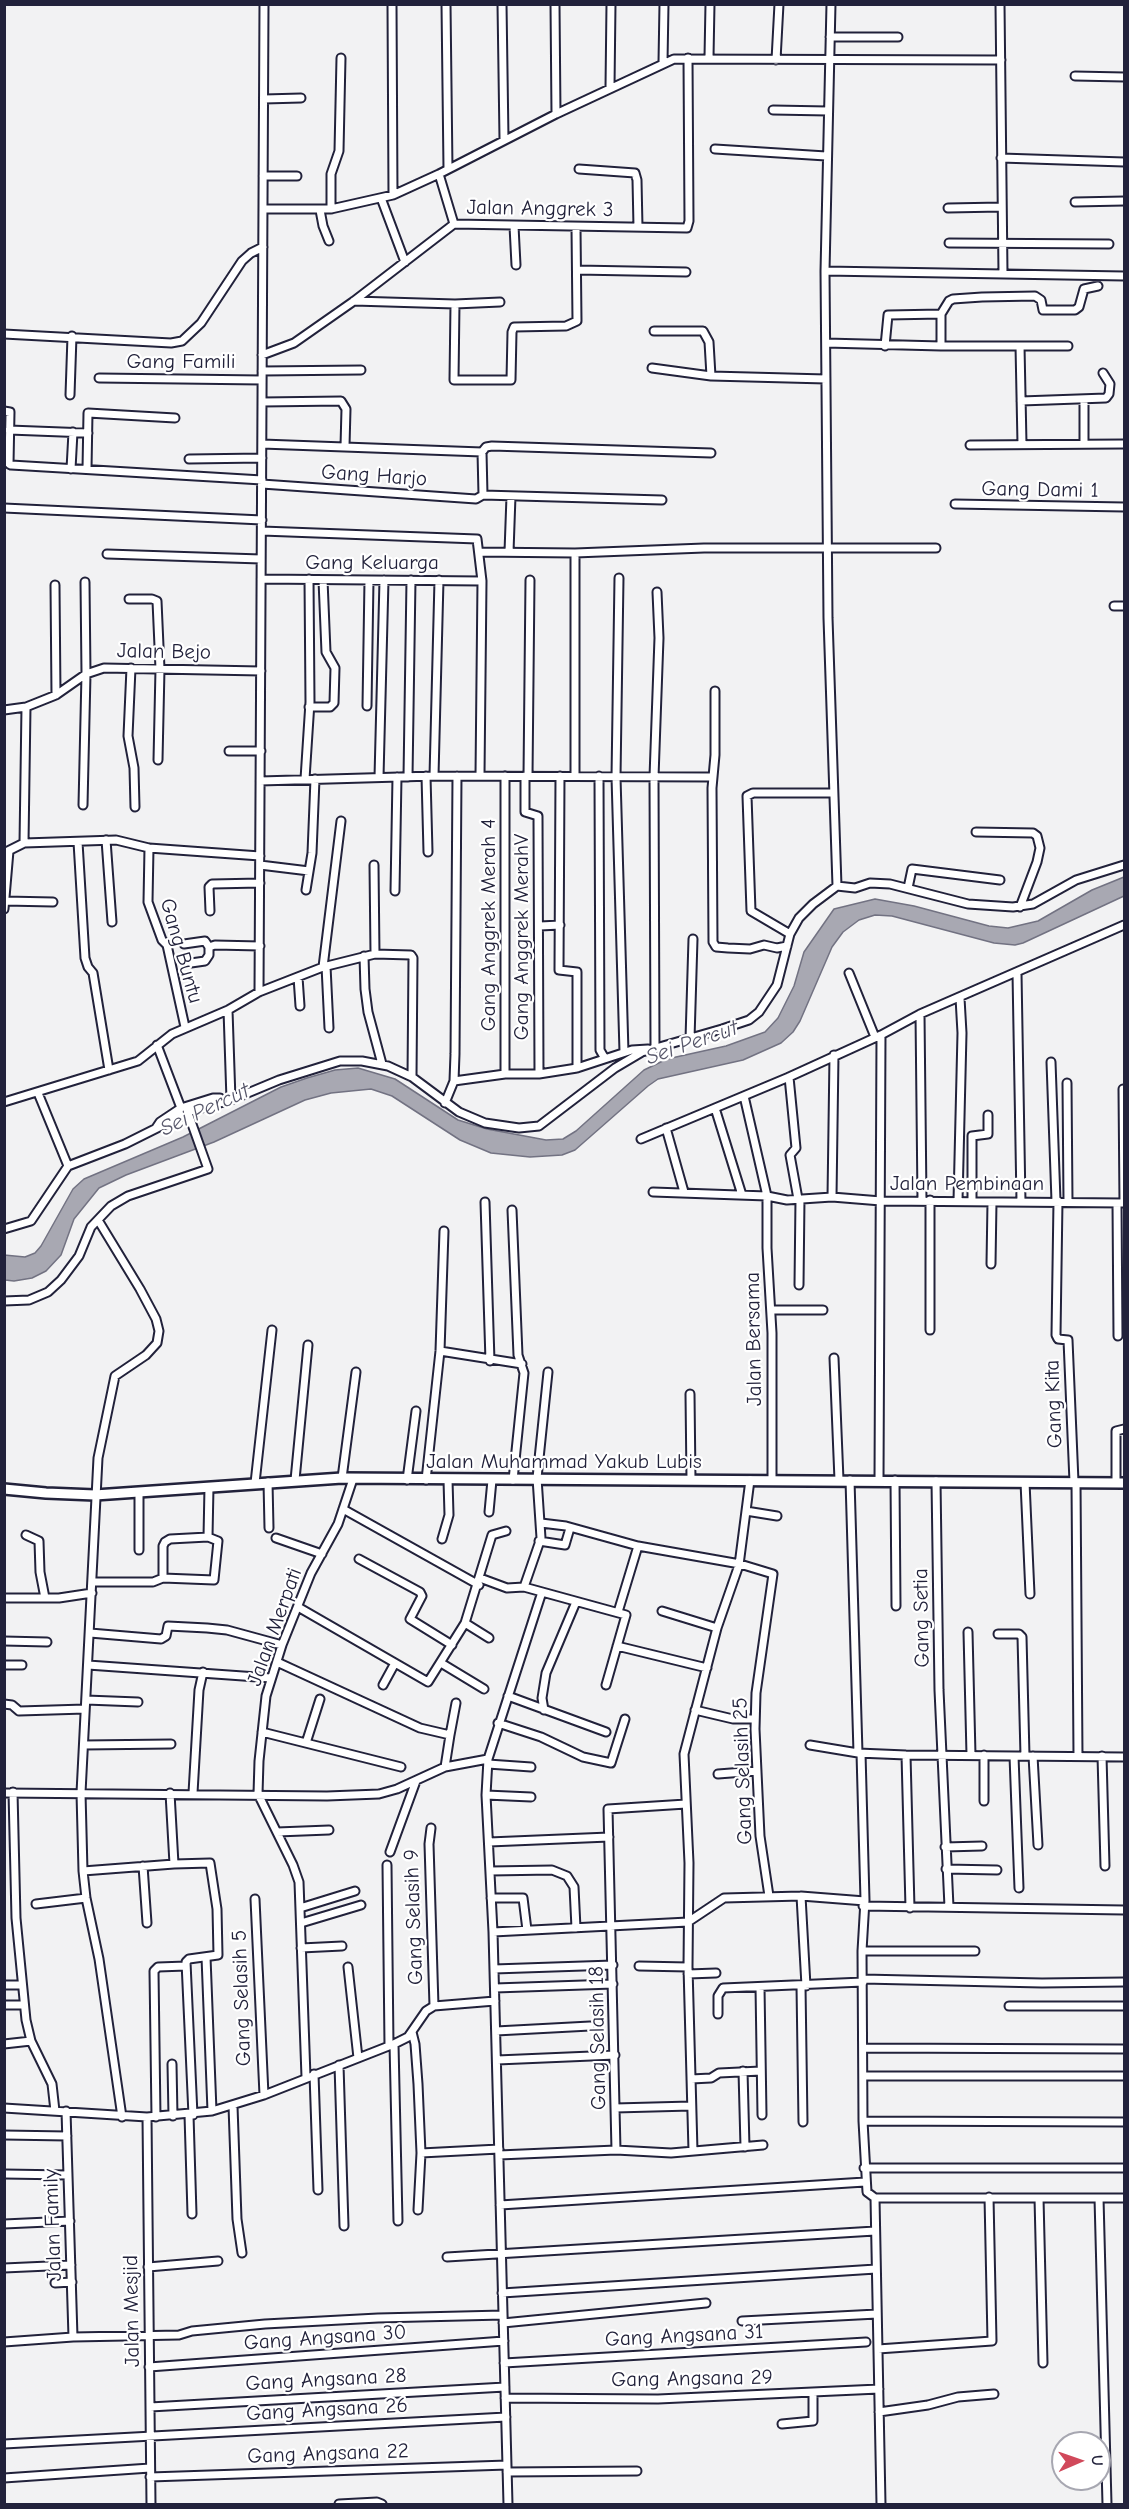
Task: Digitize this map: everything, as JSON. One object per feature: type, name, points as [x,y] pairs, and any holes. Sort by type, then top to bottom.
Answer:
[{"type":"main road","name":"Jalan Muhammad Yakub Lubis","points":[[4,1489],[95,1495],[295,1480],[342,1479],[895,1480],[1120,1483]]},
{"type":"street","points":[[259,992],[264,4]]},
{"type":"street","points":[[392,4],[393,195]]},
{"type":"street","points":[[446,4],[448,169]]},
{"type":"street","points":[[502,4],[504,139]]},
{"type":"street","points":[[555,4],[556,114]]},
{"type":"street","points":[[610,87],[611,4]]},
{"type":"street","points":[[663,62],[664,4]]},
{"type":"street","points":[[710,4],[710,57]]},
{"type":"street","points":[[776,60],[779,4]]},
{"type":"street","points":[[831,4],[825,271],[828,548],[837,886]]},
{"type":"street","points":[[1000,4],[1003,273]]},
{"type":"street","points":[[830,37],[898,37]]},
{"type":"street","points":[[331,209],[331,174],[339,151],[341,58]]},
{"type":"street","points":[[263,209],[331,209],[393,195],[610,87],[663,62],[677,58],[1001,60]]},
{"type":"street","name":"Jalan Anggrek 3","points":[[262,356],[289,346],[354,301],[454,224],[685,229],[689,224],[688,58]]},
{"type":"street","points":[[1075,76],[1125,77]]},
{"type":"street","points":[[264,99],[301,98]]},
{"type":"street","points":[[773,110],[828,111]]},
{"type":"street","points":[[716,148],[826,156]]},
{"type":"street","points":[[1001,158],[1125,162]]},
{"type":"street","points":[[579,169],[635,173],[638,227]]},
{"type":"street","points":[[438,174],[454,224]]},
{"type":"street","points":[[263,176],[297,176]]},
{"type":"street","points":[[381,198],[405,262]]},
{"type":"street","points":[[1075,202],[1125,201]]},
{"type":"street","points":[[948,208],[1001,207]]},
{"type":"street","points":[[320,210],[329,241]]},
{"type":"street","points":[[514,226],[516,265]]},
{"type":"street","points":[[455,304],[454,380],[510,381],[512,379],[512,332],[514,327],[566,326],[577,321],[576,228]]},
{"type":"street","points":[[949,243],[1109,244]]},
{"type":"street","points":[[4,334],[171,343],[182,341],[201,323],[242,261],[251,253],[263,248]]},
{"type":"street","points":[[577,270],[686,272]]},
{"type":"street","points":[[825,271],[1125,276]]},
{"type":"street","points":[[941,346],[941,314],[949,301],[953,299],[1037,297],[1041,300],[1043,310],[1075,310],[1079,306],[1084,289],[1098,286]]},
{"type":"street","points":[[354,301],[455,304],[500,302]]},
{"type":"street","points":[[885,346],[888,315],[941,314]]},
{"type":"street","points":[[654,331],[703,331],[709,342],[711,376]]},
{"type":"street","points":[[70,395],[72,336]]},
{"type":"street","points":[[826,343],[885,346],[1068,346]]},
{"type":"street","points":[[1020,346],[1022,444]]},
{"type":"street","points":[[652,368],[711,376],[826,379]]},
{"type":"street","name":"Gang Famili","points":[[99,378],[262,375],[361,370]]},
{"type":"street","points":[[1021,401],[1103,399],[1108,396],[1110,384],[1103,373]]},
{"type":"street","points":[[1084,399],[1084,444]]},
{"type":"street","points":[[262,402],[341,401],[346,409],[345,446]]},
{"type":"street","points":[[4,411],[10,412],[9,430],[88,433]]},
{"type":"street","points":[[87,469],[88,413],[175,418]]},
{"type":"street","name":"Gang Harjo","points":[[9,430],[10,464],[476,499],[483,495],[662,500]]},
{"type":"street","points":[[71,469],[73,432]]},
{"type":"street","points":[[262,444],[482,452]]},
{"type":"street","points":[[970,446],[1125,444]]},
{"type":"street","points":[[483,495],[482,452],[486,447],[711,453]]},
{"type":"street","points":[[189,459],[262,458]]},
{"type":"street","points":[[510,552],[512,496]]},
{"type":"street","name":"Gang Dami 1","points":[[955,504],[1125,507]]},
{"type":"street","points":[[4,508],[262,520]]},
{"type":"street","points":[[262,531],[474,538],[479,542],[482,581],[480,775]]},
{"type":"street","points":[[479,552],[575,553],[704,548],[936,548]]},
{"type":"street","points":[[575,553],[575,776]]},
{"type":"street","points":[[107,554],[261,559]]},
{"type":"street","points":[[618,578],[616,777],[624,1052]]},
{"type":"street","name":"Gang Keluarga","points":[[261,579],[482,581]]},
{"type":"street","points":[[305,779],[309,707],[309,579]]},
{"type":"street","points":[[309,707],[330,707],[334,703],[335,668],[326,652],[323,580]]},
{"type":"street","points":[[367,706],[369,580]]},
{"type":"street","points":[[379,777],[384,580]]},
{"type":"street","points":[[408,777],[411,580]]},
{"type":"street","points":[[428,852],[439,580]]},
{"type":"street","points":[[527,776],[530,580]]},
{"type":"street","points":[[83,806],[86,674],[85,582]]},
{"type":"street","points":[[55,585],[56,695]]},
{"type":"street","points":[[652,1048],[654,777],[658,685],[657,592]]},
{"type":"street","points":[[129,599],[152,598],[157,601],[160,669],[158,760]]},
{"type":"street","points":[[1114,606],[1125,606]]},
{"type":"street","points":[[131,668],[128,736],[134,768],[135,807]]},
{"type":"street","name":"Jalan Bejo","points":[[4,710],[26,707],[56,695],[86,674],[99,669],[261,671]]},
{"type":"street","points":[[715,691],[715,755],[712,777],[712,933],[714,945],[750,949],[760,945],[775,948],[787,946]]},
{"type":"street","points":[[24,843],[26,707]]},
{"type":"street","points":[[229,751],[261,751]]},
{"type":"street","points":[[260,781],[480,775],[712,777]]},
{"type":"street","points":[[445,1103],[453,1081],[457,776]]},
{"type":"street","name":"Gang Anggrek Merah 4","points":[[505,776],[505,1074]]},
{"type":"street","name":"Gang Anggrek MerahV","points":[[527,776],[525,812],[538,816],[539,1074]]},
{"type":"street","points":[[560,776],[559,970],[576,971],[577,974],[578,1068]]},
{"type":"street","points":[[599,776],[600,1050],[604,1058]]},
{"type":"street","points":[[395,891],[397,777]]},
{"type":"street","points":[[306,890],[314,818],[315,779]]},
{"type":"street","points":[[790,934],[751,911],[747,796],[753,793],[833,793]]},
{"type":"street","points":[[328,1028],[325,967],[341,821]]},
{"type":"street","points":[[976,832],[1033,833],[1037,836],[1040,849],[1037,862],[1020,907]]},
{"type":"street","points":[[106,840],[112,922]]},
{"type":"street","points":[[4,909],[7,852],[24,843],[126,841],[149,848],[260,856]]},
{"type":"street","points":[[78,842],[85,958],[88,968],[93,973],[109,1070]]},
{"type":"street","name":"Gang Buntu","points":[[149,848],[148,902],[162,940],[167,945],[185,1027]]},
{"type":"street","points":[[260,865],[309,871]]},
{"type":"street","points":[[453,1081],[505,1074],[539,1074],[578,1068],[637,1048],[652,1048],[690,1039],[749,1020],[759,1012],[777,985],[790,934],[806,909],[837,886],[855,888],[880,883],[968,904],[1020,907],[1033,904],[1076,880],[1125,865]]},
{"type":"street","points":[[374,866],[375,954]]},
{"type":"street","points":[[908,888],[912,868],[1000,880]]},
{"type":"street","points":[[210,911],[209,887],[212,885],[260,883]]},
{"type":"street","points":[[5,901],[53,902]]},
{"type":"street","points":[[641,1139],[789,1077],[920,1014],[1125,925]]},
{"type":"street","points":[[540,926],[560,926]]},
{"type":"street","points":[[690,1039],[693,939]]},
{"type":"street","points":[[184,944],[205,941],[209,947],[208,959],[191,963]]},
{"type":"street","points":[[209,947],[260,946]]},
{"type":"street","points":[[4,1102],[141,1059],[157,1045],[185,1027],[228,1010],[259,992],[325,967],[375,954],[411,955],[413,958],[412,1077]]},
{"type":"street","points":[[364,956],[368,1012],[382,1064]]},
{"type":"street","points":[[1017,973],[1022,1202]]},
{"type":"street","points":[[849,974],[878,1036],[881,1201],[879,1480]]},
{"type":"street","points":[[298,977],[300,1006]]},
{"type":"street","points":[[958,1201],[960,998]]},
{"type":"street","points":[[228,1010],[231,1100]]},
{"type":"street","points":[[920,1014],[922,1200]]},
{"type":"street","points":[[4,1301],[29,1300],[48,1292],[61,1280],[79,1256],[91,1227],[111,1206],[128,1196],[208,1167],[195,1129],[157,1045]]},
{"type":"street","points":[[4,1229],[31,1221],[68,1166],[155,1130],[185,1111],[231,1100],[279,1080],[340,1061],[382,1064],[412,1077],[459,1112],[485,1123],[519,1128],[539,1126],[615,1068],[652,1048]]},
{"type":"street","points":[[832,1197],[834,1055]]},
{"type":"street","points":[[1051,1062],[1057,1201]]},
{"type":"street","points":[[789,1077],[796,1148],[790,1155],[799,1199],[799,1285]]},
{"type":"street","points":[[1067,1083],[1068,1202]]},
{"type":"street","points":[[1118,1336],[1123,1089]]},
{"type":"street","points":[[38,1093],[68,1166]]},
{"type":"street","name":"Jalan Bersama","points":[[744,1096],[767,1196],[767,1248],[772,1310],[772,1480]]},
{"type":"street","points":[[715,1108],[742,1195]]},
{"type":"street","points":[[972,1201],[972,1137],[988,1134],[988,1115]]},
{"type":"street","points":[[666,1128],[684,1192]]},
{"type":"street","name":"Jalan Pembinaan","points":[[653,1192],[767,1196],[787,1200],[832,1197],[881,1201],[1122,1203]]},
{"type":"street","points":[[930,1200],[930,1330]]},
{"type":"street","name":"Gang Kita","points":[[1057,1201],[1056,1335],[1058,1339],[1068,1340],[1075,1482]]},
{"type":"street","points":[[484,1202],[490,1361]]},
{"type":"street","points":[[991,1264],[992,1202]]},
{"type":"street","points":[[512,1210],[518,1355],[524,1373],[513,1480]]},
{"type":"street","points":[[98,1220],[140,1289],[156,1319],[159,1331],[157,1343],[146,1355],[120,1372],[112,1382],[98,1458],[95,1495],[81,1793],[83,1871],[86,1898],[99,1959],[122,2117]]},
{"type":"street","points":[[426,1480],[440,1351],[444,1231]]},
{"type":"street","points":[[772,1310],[823,1310]]},
{"type":"street","points":[[255,1484],[272,1330]]},
{"type":"street","points":[[295,1480],[308,1345]]},
{"type":"street","points":[[440,1351],[490,1361],[522,1364]]},
{"type":"street","points":[[834,1358],[839,1480]]},
{"type":"street","points":[[342,1479],[356,1372]]},
{"type":"street","points":[[524,1587],[539,1541],[541,1523],[537,1479],[548,1372]]},
{"type":"street","points":[[690,1394],[691,1480]]},
{"type":"street","points":[[407,1480],[416,1411]]},
{"type":"street","points":[[1120,1483],[1116,1431],[1125,1429]]},
{"type":"street","name":"Jalan Merpati","points":[[258,1794],[266,1696],[271,1678],[311,1573],[338,1524],[353,1479]]},
{"type":"street","points":[[442,1539],[448,1515],[448,1480]]},
{"type":"street","points":[[489,1512],[492,1480]]},
{"type":"street","points":[[693,2151],[688,1970],[689,1863],[684,1754],[717,1628],[740,1564],[750,1480]]},
{"type":"street","points":[[850,1480],[864,1904],[863,2121],[867,2192],[875,2198],[1125,2198]]},
{"type":"street","points":[[895,1480],[896,1606]]},
{"type":"street","name":"Gang Setia","points":[[936,1481],[942,1754],[949,1907]]},
{"type":"street","points":[[268,1482],[269,1528]]},
{"type":"street","points":[[1025,1482],[1030,1594]]},
{"type":"street","points":[[1075,1482],[1078,1756]]},
{"type":"street","points":[[208,1537],[209,1487]]},
{"type":"street","points":[[139,1493],[139,1550]]},
{"type":"street","points":[[343,1509],[479,1581],[507,1588],[524,1587],[626,1615],[606,1685]]},
{"type":"street","points":[[746,1511],[777,1516]]},
{"type":"street","points":[[541,1523],[570,1527],[638,1546],[740,1564]]},
{"type":"street","points":[[539,1541],[565,1545],[570,1527]]},
{"type":"street","points":[[298,1607],[428,1682],[465,1623],[492,1535],[506,1531]]},
{"type":"street","points":[[27,1535],[39,1541],[40,1572],[45,1598]]},
{"type":"street","points":[[92,1582],[153,1582],[163,1578],[214,1580],[218,1541],[208,1537],[170,1539],[165,1542],[163,1578]]},
{"type":"street","points":[[276,1538],[322,1554]]},
{"type":"street","points":[[618,1612],[638,1546]]},
{"type":"street","points":[[359,1559],[420,1592],[422,1596],[410,1619],[452,1645]]},
{"type":"street","name":"Gang Selasih 25","points":[[740,1564],[773,1574],[756,1693],[755,1719],[760,1836],[769,1896]]},
{"type":"street","points":[[508,2505],[495,1988],[486,1795],[488,1762],[498,1723],[542,1592]]},
{"type":"street","points":[[4,1598],[45,1598],[92,1593]]},
{"type":"street","points":[[544,1710],[542,1698],[546,1673],[576,1602]]},
{"type":"street","points":[[662,1611],[717,1628]]},
{"type":"street","points":[[465,1623],[489,1638]]},
{"type":"street","points":[[90,1633],[161,1639],[165,1638],[166,1628],[170,1626],[227,1630],[282,1645]]},
{"type":"street","points":[[968,1632],[971,1755]]},
{"type":"street","points":[[998,1634],[1019,1634],[1022,1637],[1025,1756]]},
{"type":"street","points":[[4,1641],[47,1642]]},
{"type":"street","points":[[617,1646],[707,1668]]},
{"type":"street","points":[[276,1662],[420,1728],[450,1735]]},
{"type":"street","points":[[383,1685],[395,1663]]},
{"type":"street","points":[[441,1663],[484,1689]]},
{"type":"street","points":[[4,1665],[22,1665]]},
{"type":"street","points":[[88,1665],[271,1678]]},
{"type":"street","points":[[193,1794],[199,1690],[203,1672]]},
{"type":"street","points":[[508,1696],[606,1732]]},
{"type":"street","points":[[306,1743],[320,1699]]},
{"type":"street","points":[[86,1700],[138,1702]]},
{"type":"street","points":[[445,1767],[456,1703]]},
{"type":"street","points":[[4,1704],[12,1705],[19,1711],[86,1709]]},
{"type":"street","points":[[695,1710],[723,1718],[755,1719]]},
{"type":"street","points":[[498,1723],[541,1737],[583,1757],[611,1763],[625,1719]]},
{"type":"street","points":[[262,1732],[401,1767]]},
{"type":"street","points":[[84,1745],[171,1744]]},
{"type":"street","points":[[810,1745],[860,1753],[906,1755],[1125,1757]]},
{"type":"street","points":[[906,1755],[910,1908]]},
{"type":"street","points":[[984,1755],[984,1801]]},
{"type":"street","points":[[1034,1755],[1038,1845]]},
{"type":"street","points":[[1014,1756],[1019,1888]]},
{"type":"street","points":[[1102,1756],[1105,1866]]},
{"type":"street","points":[[4,1793],[327,1796],[379,1794],[416,1781],[445,1767],[488,1762],[531,1767]]},
{"type":"street","points":[[718,1774],[757,1771]]},
{"type":"street","points":[[390,1852],[416,1781]]},
{"type":"street","points":[[13,1792],[16,1918],[24,2005],[31,2041],[52,2084],[55,2111]]},
{"type":"street","points":[[170,1793],[174,1864]]},
{"type":"street","points":[[258,1794],[297,1873],[306,2077]]},
{"type":"street","points":[[486,1795],[531,1797]]},
{"type":"street","name":"Gang Selasih 18","points":[[616,2150],[608,1809],[686,1804]]},
{"type":"street","name":"Gang Selasih 9","points":[[431,1828],[429,1844],[434,2006]]},
{"type":"street","points":[[277,1832],[329,1830]]},
{"type":"street","points":[[489,1842],[609,1837]]},
{"type":"street","points":[[945,1846],[982,1846]]},
{"type":"street","points":[[83,1871],[210,1863],[215,1890],[219,1952],[216,1956],[189,1959],[186,1966],[192,2214]]},
{"type":"street","points":[[387,1865],[398,2220]]},
{"type":"street","points":[[143,1866],[147,1923]]},
{"type":"street","points":[[946,1869],[997,1870]]},
{"type":"street","points":[[490,1871],[547,1870],[558,1871],[567,1876],[574,1887],[576,1928]]},
{"type":"street","points":[[300,1908],[355,1891]]},
{"type":"street","points":[[493,1932],[688,1922],[720,1899],[769,1896],[801,1896],[910,1908],[1125,1910]]},
{"type":"street","points":[[801,1896],[803,2122]]},
{"type":"street","points":[[36,1904],[86,1898]]},
{"type":"street","points":[[491,1898],[523,1898],[527,1930]]},
{"type":"street","name":"Gang Selasih 5","points":[[255,1899],[264,2095]]},
{"type":"street","points":[[301,1923],[361,1905]]},
{"type":"street","points":[[301,1948],[342,1946]]},
{"type":"street","points":[[862,1951],[975,1951]]},
{"type":"street","points":[[206,1957],[212,2111]]},
{"type":"street","points":[[494,1969],[613,1965]]},
{"type":"street","points":[[156,2117],[154,1971],[158,1967],[186,1966]]},
{"type":"street","points":[[639,1966],[716,1973]]},
{"type":"street","points":[[348,1967],[358,2058]]},
{"type":"street","points":[[718,2014],[719,1990],[863,1981],[1125,1982]]},
{"type":"street","points":[[495,1988],[613,1984]]},
{"type":"street","points":[[4,1985],[22,1985]]},
{"type":"street","points":[[760,1987],[762,2115]]},
{"type":"street","points":[[4,2108],[122,2117],[191,2115],[212,2111],[264,2095],[392,2045],[412,2032],[426,2011],[434,2006],[495,2001]]},
{"type":"street","points":[[4,2005],[24,2005]]},
{"type":"street","points":[[1009,2006],[1125,2006]]},
{"type":"street","points":[[496,2031],[590,2026]]},
{"type":"street","points":[[412,2032],[418,2084],[421,2153],[418,2210]]},
{"type":"street","points":[[4,2044],[31,2041]]},
{"type":"street","points":[[864,2048],[1125,2049]]},
{"type":"street","points":[[497,2060],[615,2055]]},
{"type":"street","points":[[172,2064],[173,2116]]},
{"type":"street","points":[[339,2065],[344,2226]]},
{"type":"street","points":[[691,2079],[711,2078],[716,2073],[761,2071]]},
{"type":"street","points":[[743,2072],[745,2147]]},
{"type":"street","points":[[314,2074],[318,2190]]},
{"type":"street","points":[[863,2076],[1125,2076]]},
{"type":"street","points":[[232,2106],[237,2219],[242,2253]]},
{"type":"street","points":[[615,2108],[691,2106]]},
{"type":"street","name":"Jalan Family","points":[[66,2112],[74,2337]]},
{"type":"street","name":"Jalan Mesjid","points":[[147,2117],[151,2505]]},
{"type":"street","points":[[863,2121],[1125,2122]]},
{"type":"street","points":[[4,2135],[67,2136]]},
{"type":"street","points":[[421,2153],[693,2151],[763,2145]]},
{"type":"street","points":[[864,2168],[1125,2168]]},
{"type":"street","points":[[4,2174],[68,2175]]},
{"type":"street","points":[[500,2205],[865,2182]]},
{"type":"street","points":[[878,2349],[992,2341],[989,2197]]},
{"type":"street","points":[[875,2198],[881,2505]]},
{"type":"street","points":[[1039,2198],[1043,2363]]},
{"type":"street","points":[[1099,2198],[1107,2505]]},
{"type":"street","points":[[4,2224],[70,2221]]},
{"type":"street","points":[[447,2257],[875,2231]]},
{"type":"street","points":[[148,2267],[218,2261]]},
{"type":"street","points":[[4,2268],[71,2265]]},
{"type":"street","points":[[502,2294],[803,2272],[876,2269]]},
{"type":"street","points":[[55,2283],[72,2282]]},
{"type":"street","points":[[4,2342],[74,2337],[184,2334],[192,2331],[356,2319],[503,2319],[706,2303]]},
{"type":"street","points":[[742,2321],[877,2314]]},
{"type":"street","name":"Gang Angsana 30","points":[[149,2367],[504,2340]]},
{"type":"street","name":"Gang Angsana 31","points":[[504,2363],[866,2342]]},
{"type":"street","name":"Gang Angsana 28","points":[[150,2407],[505,2387]]},
{"type":"street","name":"Gang Angsana 29","points":[[505,2398],[658,2399],[879,2389]]},
{"type":"street","points":[[782,2424],[813,2421],[813,2392]]},
{"type":"street","points":[[879,2412],[928,2405],[958,2397],[994,2394]]},
{"type":"street","name":"Gang Angsana 26","points":[[4,2444],[506,2417]]},
{"type":"street","points":[[4,2478],[150,2468]]},
{"type":"street","name":"Gang Angsana 22","points":[[150,2477],[507,2469],[638,2471]]},
{"type":"street","points":[[339,2505],[377,2502],[382,2505]]},
{"type":"shaded area","name":"Sei Percut","points":[[1124,877],[1124,896],[1015,945],[994,943],[892,916],[875,915],[859,920],[843,932],[832,947],[800,1021],[793,1032],[781,1043],[743,1060],[658,1079],[575,1150],[562,1155],[530,1157],[491,1153],[460,1140],[392,1096],[371,1089],[331,1093],[305,1100],[214,1142],[126,1175],[99,1188],[74,1219],[61,1255],[46,1271],[32,1278],[5,1280],[4,1255],[25,1257],[35,1253],[73,1189],[84,1179],[183,1137],[281,1087],[335,1070],[358,1068],[395,1079],[458,1120],[487,1129],[546,1140],[563,1139],[576,1131],[644,1070],[667,1059],[726,1046],[765,1032],[778,1018],[794,986],[804,952],[834,909],[875,899],[914,906],[989,926],[1008,928],[1038,921],[1092,890]]}]
